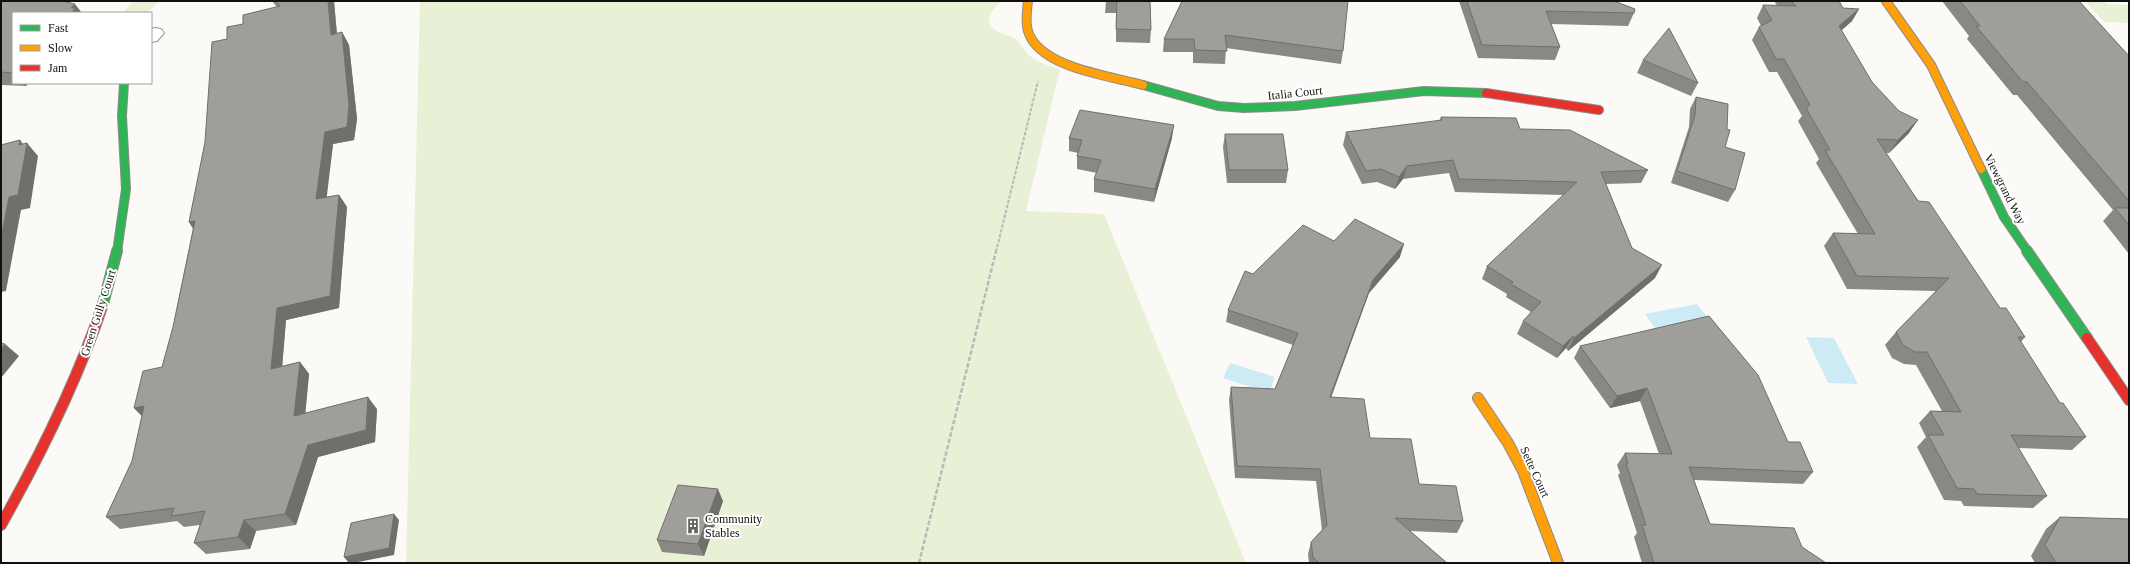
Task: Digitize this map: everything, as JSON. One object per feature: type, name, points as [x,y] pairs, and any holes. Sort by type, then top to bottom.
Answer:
[{"type":"street","name":"Italia Court","points":[[1028,1],[1024,16],[1028,35],[1033,46],[1044,55],[1058,62],[1195,101],[1239,108],[1274,108],[1395,93],[1444,90],[1503,94],[1599,110]]},
{"type":"street","name":"Viewgrand Way","points":[[1886,1],[1931,65],[2004,217],[2129,400]]},
{"type":"street","name":"Green Gully Court","points":[[1,525],[26,481],[67,398],[89,344],[114,263],[125,198],[122,95],[124,84]]},
{"type":"street","name":"Sette Court","points":[[1478,398],[1502,433],[1523,470],[1538,505],[1558,563]]},
{"type":"path","points":[[919,563],[1044,55]]},
{"type":"green space","points":[[134,1],[159,1],[148,12],[123,12]]},
{"type":"green space","points":[[420,1],[1002,1],[991,13],[989,22],[991,26],[995,30],[1014,38],[1034,59],[1060,69],[1026,211],[1104,214],[1246,563],[406,563]]},
{"type":"green space","points":[[2085,1],[2104,1],[2107,4],[2129,5],[2129,23],[2104,22]]},
{"type":"water","points":[[1697,304],[1710,320],[1657,331],[1645,314]]},
{"type":"water","points":[[1806,337],[1834,338],[1858,384],[1828,383]]},
{"type":"water","points":[[1230,363],[1275,377],[1269,393],[1223,378]]},
{"type":"building","points":[[1,1],[62,1],[75,4],[71,8],[76,8],[72,12],[12,12],[12,73],[1,72]]},
{"type":"building","points":[[276,1],[328,1],[331,35],[342,32],[349,106],[347,127],[325,132],[316,199],[339,195],[330,296],[277,308],[271,369],[300,362],[294,416],[368,397],[366,430],[308,445],[285,514],[244,520],[238,537],[194,543],[205,511],[171,516],[174,508],[106,517],[132,461],[144,406],[134,408],[143,371],[162,367],[173,327],[195,221],[189,222],[205,142],[212,42],[227,39],[227,27],[243,24],[243,15],[280,6]]},
{"type":"building","points":[[1117,1],[1150,1],[1151,30],[1116,29]]},
{"type":"building","points":[[1182,1],[1348,1],[1343,51],[1225,35],[1227,51],[1195,50],[1194,39],[1164,39]]},
{"type":"building","points":[[1467,1],[1614,1],[1635,9],[1634,13],[1546,11],[1560,47],[1482,45]]},
{"type":"building","points":[[1791,1],[1839,1],[1843,8],[1859,9],[1839,26],[1872,82],[1899,111],[1918,120],[1898,140],[1877,139],[1918,201],[1929,202],[2000,308],[2006,308],[2025,337],[2018,337],[2060,403],[2063,403],[2086,437],[2011,435],[2047,496],[1977,494],[1974,489],[1957,488],[1928,435],[1944,435],[1930,411],[1961,412],[1927,352],[1915,352],[1903,345],[1896,332],[1949,278],[1857,276],[1833,233],[1875,234],[1825,150],[1830,150],[1806,108],[1810,105],[1784,59],[1776,59],[1759,27],[1772,20],[1763,5],[1796,6]]},
{"type":"building","points":[[1960,1],[2079,1],[2129,56],[2129,201],[2027,82],[2023,82],[1976,26],[1980,26]]},
{"type":"building","points":[[1669,28],[1698,83],[1643,60]]},
{"type":"building","points":[[1696,97],[1728,104],[1727,129],[1730,130],[1725,147],[1745,153],[1735,190],[1677,171],[1695,115]]},
{"type":"building","points":[[1080,110],[1174,125],[1155,189],[1094,179],[1101,160],[1077,156],[1082,140],[1069,138]]},
{"type":"building","points":[[1441,117],[1516,118],[1520,129],[1570,130],[1648,170],[1601,172],[1632,248],[1662,265],[1574,338],[1573,336],[1563,346],[1523,321],[1541,302],[1511,284],[1513,282],[1487,266],[1577,182],[1459,179],[1453,160],[1407,166],[1399,177],[1381,169],[1366,171],[1346,132],[1442,120]]},
{"type":"building","points":[[1225,134],[1283,134],[1288,170],[1229,170]]},
{"type":"building","points":[[20,140],[19,145],[27,143],[18,195],[9,197],[1,238],[1,145]]},
{"type":"building","points":[[2115,208],[2129,208],[2129,225]]},
{"type":"building","points":[[1355,219],[1404,244],[1373,280],[1330,397],[1364,399],[1370,438],[1411,439],[1419,484],[1456,486],[1463,521],[1395,518],[1447,563],[1320,563],[1313,558],[1311,542],[1327,525],[1320,469],[1237,466],[1231,387],[1275,389],[1298,333],[1228,310],[1245,271],[1253,274],[1303,225],[1334,241]]},
{"type":"building","points":[[1709,316],[1758,375],[1788,442],[1800,442],[1813,472],[1689,467],[1710,524],[1794,528],[1802,547],[1826,563],[1654,563],[1642,525],[1646,525],[1626,463],[1628,463],[1625,453],[1672,454],[1647,388],[1617,396],[1580,346]]},
{"type":"building","points":[[1,343],[5,344],[1,349]]},
{"type":"building","name":"Community Stables","points":[[678,485],[718,489],[698,544],[657,540]]},
{"type":"building","points":[[394,514],[389,548],[344,557],[351,523]]},
{"type":"building","points":[[2060,517],[2129,519],[2129,563],[2056,563],[2045,545]]},
{"type":"traffic: fast","points":[[103,304],[116,255],[126,189],[122,127],[122,94],[124,84]]},
{"type":"traffic: fast","points":[[1143,85],[1218,106],[1244,108],[1295,106],[1424,91],[1486,93]]},
{"type":"traffic: fast","points":[[1981,169],[2004,217],[2087,338]]},
{"type":"traffic: slow","points":[[1028,1],[1026,18],[1028,31],[1032,42],[1049,57],[1074,67],[1143,85]]},
{"type":"traffic: slow","points":[[1886,1],[1931,65],[1981,169]]},
{"type":"traffic: slow","points":[[1478,398],[1508,443],[1523,471],[1558,563]]},
{"type":"traffic: jam","points":[[1486,93],[1599,110]]},
{"type":"traffic: jam","points":[[1,525],[45,444],[71,389],[83,361],[103,304]]},
{"type":"traffic: jam","points":[[2087,338],[2129,400]]},
{"type":"place","name":"Community Stables","points":[[693,526]]}]
